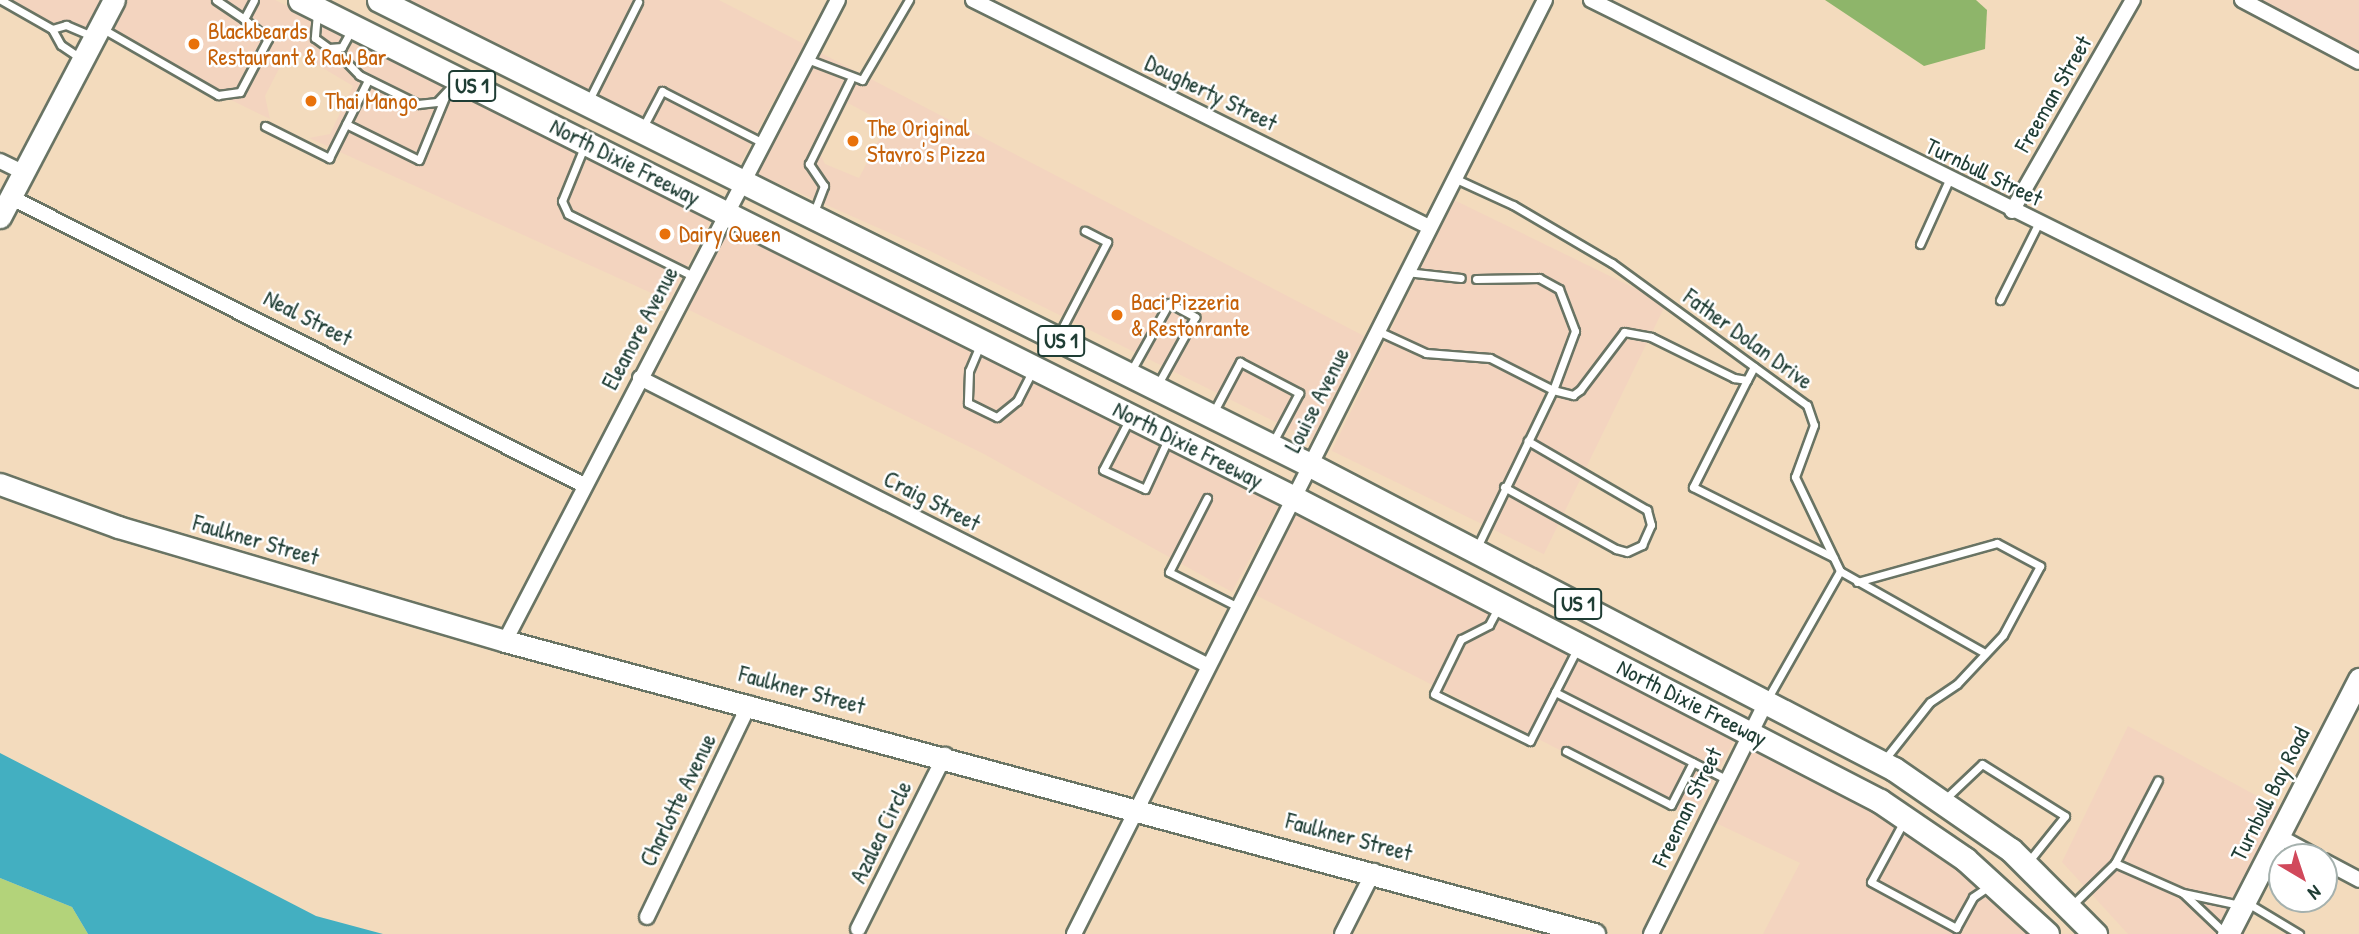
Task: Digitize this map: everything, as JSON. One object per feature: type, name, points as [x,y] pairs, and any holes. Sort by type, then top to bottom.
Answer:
[{"type":"main road","name":"North Dixie Freeway","points":[[379,0],[1310,465],[1883,763],[1944,800],[2027,864],[2095,934]]},
{"type":"main road","name":"North Dixie Freeway","points":[[309,4],[353,26],[451,88],[586,143],[1170,435],[1748,732],[1906,818],[1994,883],[2047,934]]},
{"type":"street","points":[[0,217],[114,0]]},
{"type":"street","name":"Eleanore Avenue","points":[[505,641],[582,484],[838,0]]},
{"type":"street","name":"Dougherty Street","points":[[973,0],[1429,227]]},
{"type":"street","name":"Louise Avenue","points":[[1074,934],[1205,664],[1294,498],[1545,0]]},
{"type":"street","name":"Turnbull Street","points":[[1591,0],[1949,180],[2359,380]]},
{"type":"street","name":"Freeman Street","points":[[2012,211],[2133,0]]},
{"type":"street","points":[[2242,0],[2359,62]]},
{"type":"street","points":[[0,161],[23,172]]},
{"type":"street","name":"Neal Street","points":[[10,197],[582,484]]},
{"type":"street","name":"Craig Street","points":[[640,378],[1205,664]]},
{"type":"street","name":"Faulkner Street","points":[[0,484],[118,527],[505,641],[1135,806],[1594,934]]},
{"type":"street","name":"Turnbull Bay Road","points":[[2227,934],[2359,678]]},
{"type":"street","name":"Freeman Street","points":[[1651,934],[1748,732],[1766,702]]},
{"type":"street","name":"Charlotte Avenue","points":[[648,917],[750,703]]},
{"type":"street","name":"Azalea Circle","points":[[858,929],[945,755]]},
{"type":"street","points":[[2278,836],[2291,843]]},
{"type":"street","points":[[2338,869],[2359,880]]},
{"type":"street","points":[[1342,934],[1374,871]]},
{"type":"lane","points":[[1,0],[52,29],[61,45],[83,59]]},
{"type":"lane","points":[[52,29],[66,24],[97,32],[218,95],[240,92],[268,39],[216,0]]},
{"type":"lane","points":[[244,19],[254,0]]},
{"type":"lane","points":[[807,59],[850,81],[862,80],[876,67],[909,0]]},
{"type":"lane","points":[[587,104],[638,2]]},
{"type":"lane","points":[[309,4],[315,38],[335,50],[368,80],[418,104],[451,88]]},
{"type":"lane","points":[[335,50],[353,26]]},
{"type":"lane","points":[[265,126],[329,158],[368,80]]},
{"type":"lane","points":[[812,216],[824,186],[809,164],[850,81]]},
{"type":"lane","points":[[346,124],[419,160],[451,88]]},
{"type":"lane","points":[[641,131],[662,91],[763,143]]},
{"type":"lane","points":[[586,143],[566,187],[564,208],[693,276]]},
{"type":"lane","name":"Father Dolan Drive","points":[[1454,178],[1513,205],[1612,263],[1807,405],[1814,425],[1795,477],[1840,571]]},
{"type":"lane","points":[[1920,244],[1949,180]]},
{"type":"lane","points":[[2000,300],[2038,224]]},
{"type":"lane","points":[[1057,339],[1107,242],[1085,231]]},
{"type":"lane","points":[[1406,272],[1461,278]]},
{"type":"lane","points":[[1475,551],[1553,390],[1574,331],[1568,302],[1539,278],[1476,279]]},
{"type":"lane","points":[[1129,375],[1168,303],[1195,317],[1156,388]]},
{"type":"lane","points":[[1377,331],[1426,353],[1490,358],[1553,390],[1573,395],[1580,390],[1624,332],[1747,380]]},
{"type":"lane","points":[[982,341],[969,372],[968,403],[997,417],[1017,401],[1034,368]]},
{"type":"lane","points":[[1211,416],[1240,362],[1299,393],[1270,446]]},
{"type":"lane","points":[[1754,367],[1693,486],[1833,557]]},
{"type":"lane","points":[[1131,416],[1103,470],[1145,489],[1170,435]]},
{"type":"lane","points":[[1504,487],[1616,549],[1627,552],[1642,545],[1651,525],[1647,510],[1528,441]]},
{"type":"lane","points":[[1207,498],[1169,572],[1236,606]]},
{"type":"lane","points":[[1857,582],[1997,543],[2039,566],[2003,635],[1957,684],[1930,702],[1883,763]]},
{"type":"lane","points":[[1766,702],[1840,571],[1985,653]]},
{"type":"lane","points":[[1500,604],[1489,625],[1461,639],[1434,694],[1530,741],[1579,645]]},
{"type":"lane","points":[[1555,692],[1726,779]]},
{"type":"lane","points":[[1566,751],[1671,805],[1693,762]]},
{"type":"lane","points":[[1944,800],[1982,764],[2065,816],[2027,864]]},
{"type":"lane","points":[[2070,906],[2115,863],[2158,780]]},
{"type":"lane","points":[[1906,818],[1871,882],[1956,928],[1973,897],[1994,883]]},
{"type":"lane","points":[[2115,863],[2183,893],[2243,903],[2299,934]]},
{"type":"lane","points":[[2183,893],[2227,934]]},
{"type":"shaded area","points":[[1,0],[114,0],[95,37],[63,25],[52,29]]},
{"type":"shaded area","points":[[126,0],[275,0],[713,216],[669,301],[309,138],[330,134],[353,86],[296,52],[286,55],[265,96],[270,119],[105,38]]},
{"type":"shaded area","points":[[405,0],[719,0],[804,44],[739,166]]},
{"type":"shaded area","points":[[2261,0],[2359,0],[2359,52]]},
{"type":"shaded area","points":[[821,53],[1364,336],[1312,440],[928,250],[757,174]],"holes":[[[848,103],[887,124],[859,178],[825,164],[820,154]]]},
{"type":"shaded area","points":[[1454,200],[1666,303],[1544,554],[1332,451]]},
{"type":"shaded area","points":[[730,225],[1281,501],[1232,592],[984,454],[687,309]]},
{"type":"shaded area","points":[[1298,510],[1737,734],[1694,818],[1255,595]]},
{"type":"shaded area","points":[[2128,726],[2281,809],[2217,934],[2128,934],[2062,862]]},
{"type":"shaded area","points":[[1753,745],[1938,849],[2035,934],[1763,934],[1800,863],[1716,823]]},
{"type":"shaded area","points":[[2268,878],[2244,934],[2239,934]]},
{"type":"green space","points":[[1825,0],[1976,0],[1987,10],[1985,49],[1924,66]]},
{"type":"green space","points":[[0,878],[72,907],[88,934],[0,934]]},
{"type":"water","points":[[0,753],[316,916],[383,934],[88,934],[72,907],[0,878]]},
{"type":"place","name":"Blackbeards Restaurant & Raw Bar","points":[[194,44]]},
{"type":"place","name":"Thai Mango","points":[[311,101]]},
{"type":"place","name":"The Original Stavro's Pizza","points":[[853,141]]},
{"type":"place","name":"Dairy Queen","points":[[665,234]]},
{"type":"place","name":"Baci Pizzeria & Restonrante","points":[[1117,315]]}]
